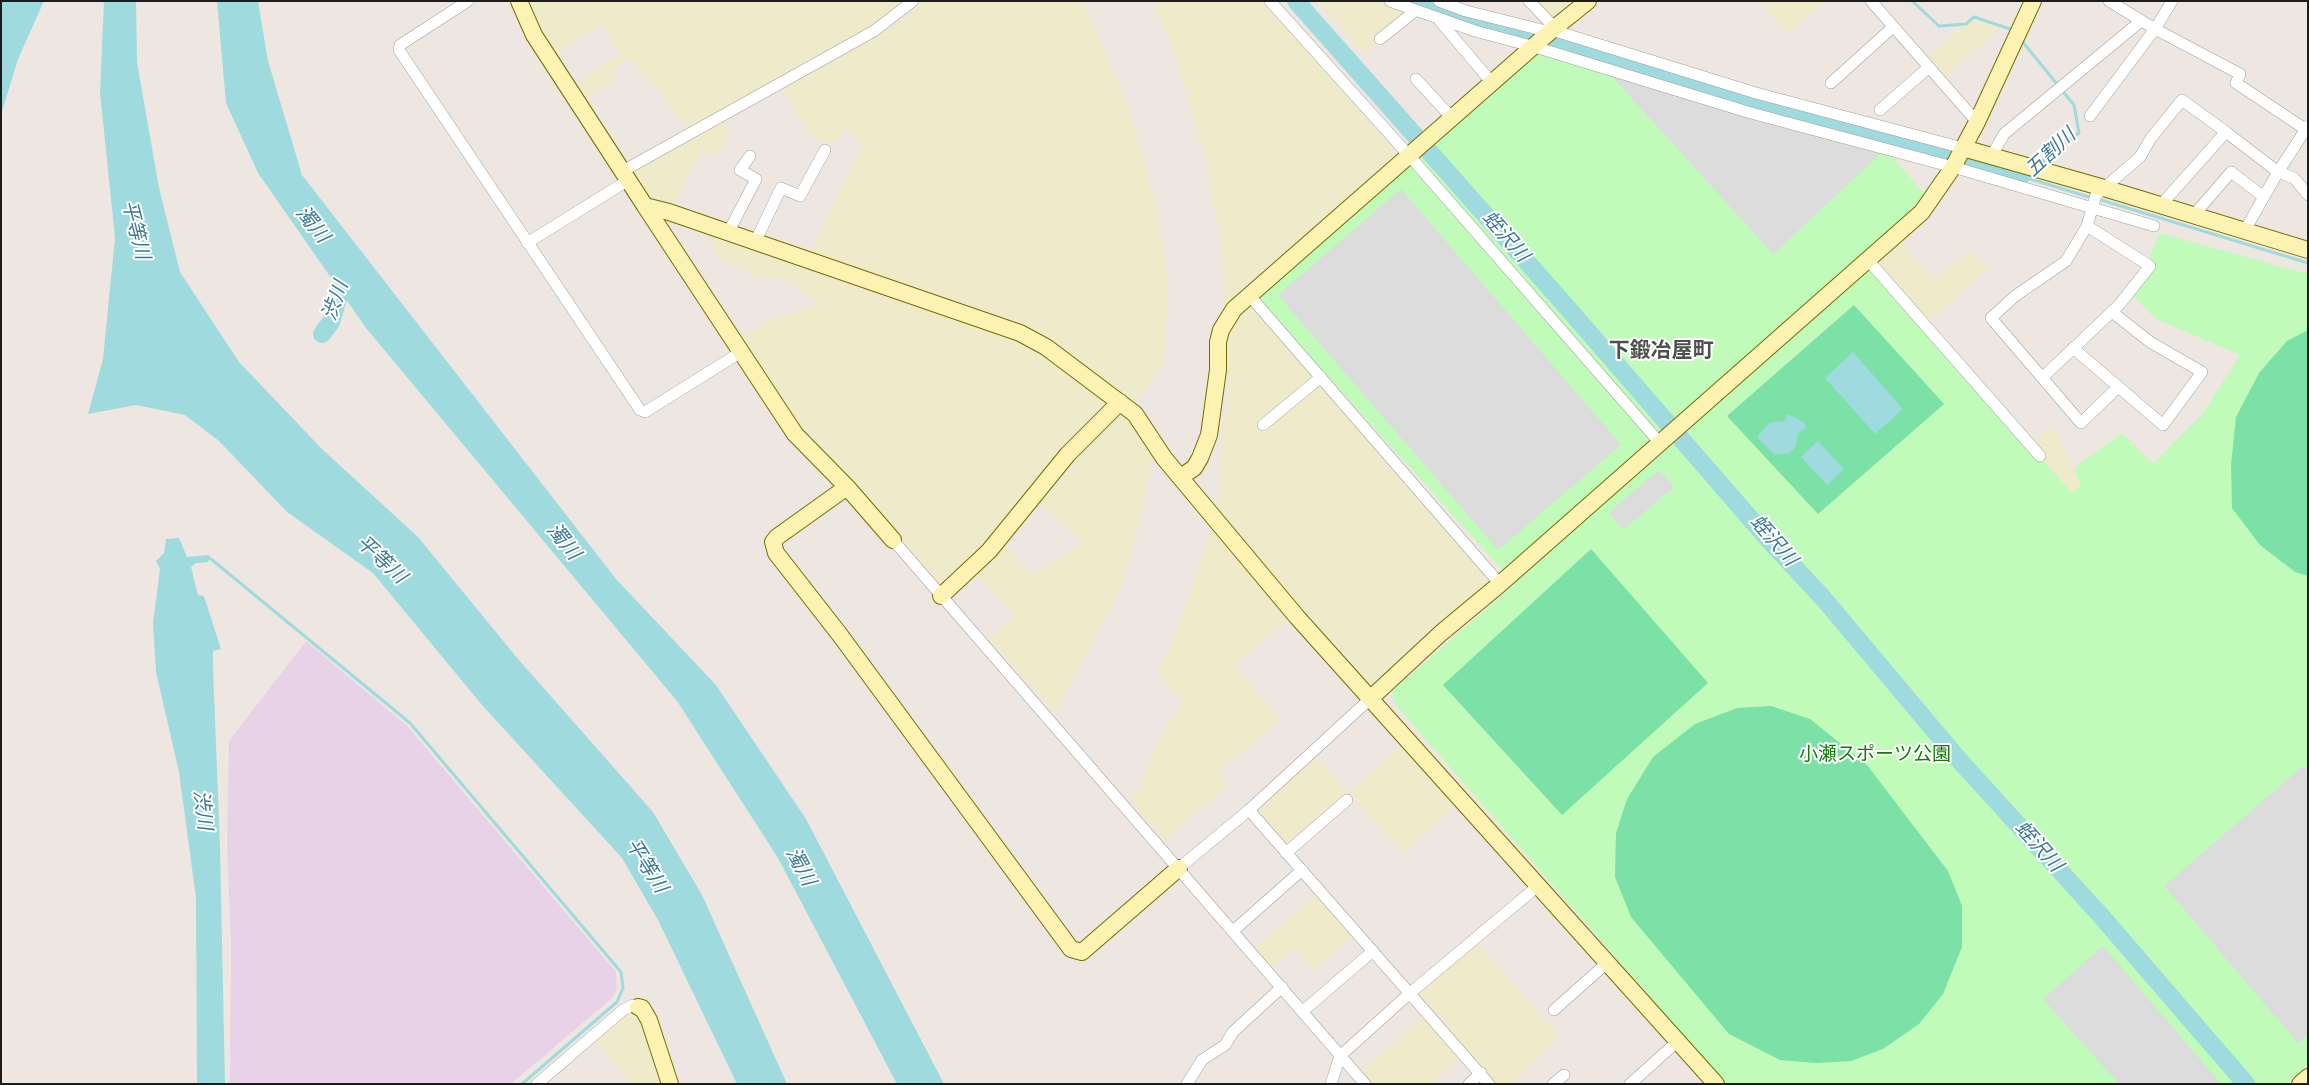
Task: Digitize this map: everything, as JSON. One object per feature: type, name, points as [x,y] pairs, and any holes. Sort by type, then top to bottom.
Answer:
[{"type":"street","points":[[468,1],[400,45],[399,50],[527,244],[640,410],[645,412],[740,352]]},
{"type":"street","points":[[519,1],[534,35],[624,176],[794,434],[848,487],[1304,1011],[1365,1084]]},
{"type":"street","points":[[527,244],[624,176],[874,31],[913,1]]},
{"type":"street","points":[[1270,1],[1412,154],[1663,441]]},
{"type":"street","points":[[1390,1],[1438,19],[1535,46],[1751,113],[1958,158],[1991,157],[2033,168],[2154,226]]},
{"type":"street","points":[[1439,1],[1551,31],[2096,199],[2160,206],[2308,250]]},
{"type":"street","points":[[1529,1],[1551,31]]},
{"type":"street","points":[[1181,477],[1197,463],[1209,435],[1221,330],[1234,309],[1432,138],[1551,31],[1588,1]]},
{"type":"street","points":[[1871,1],[1978,122]]},
{"type":"street","points":[[848,487],[777,537],[773,542],[776,553],[846,643],[1070,949],[1082,952],[1249,810],[1441,633],[1500,584],[1922,212],[1958,158],[1978,122],[2033,1]]},
{"type":"street","points":[[2109,1],[2155,29],[2240,74],[2236,83],[2307,128],[2278,172],[2244,232]]},
{"type":"street","points":[[2090,116],[2155,29],[2172,1]]},
{"type":"street","points":[[1380,39],[1415,11]]},
{"type":"street","points":[[1438,19],[1493,84]]},
{"type":"street","points":[[1991,157],[2004,134],[2141,21]]},
{"type":"street","points":[[1830,83],[1893,27]]},
{"type":"street","points":[[1880,110],[1929,67]]},
{"type":"street","points":[[1416,79],[1453,118]]},
{"type":"street","points":[[1751,113],[1756,93]]},
{"type":"street","points":[[2118,386],[2081,423],[1991,318],[2015,296],[2066,262],[2087,226],[2096,199],[2140,157],[2151,138],[2182,100],[2278,172],[2294,178],[2308,195]]},
{"type":"street","points":[[2160,206],[2226,132]]},
{"type":"street","points":[[755,242],[782,188],[800,196],[825,150]]},
{"type":"street","points":[[728,232],[756,179],[740,170],[750,156]]},
{"type":"street","points":[[2193,216],[2231,172],[2264,197]]},
{"type":"street","points":[[645,206],[669,212],[1020,333],[1046,347],[1120,402],[1142,422],[1164,458],[1297,617],[1716,1084]]},
{"type":"street","points":[[2043,377],[2112,312],[2150,266],[2087,226]]},
{"type":"street","points":[[1868,260],[2040,456]]},
{"type":"street","points":[[1248,295],[1500,584]]},
{"type":"street","points":[[2073,348],[2163,424],[2202,372],[2150,342],[2112,312]]},
{"type":"street","points":[[1263,425],[1321,377]]},
{"type":"street","points":[[941,596],[989,551],[1068,454],[1120,402]]},
{"type":"street","points":[[1286,852],[1347,800]]},
{"type":"street","points":[[1249,810],[1490,1084]]},
{"type":"street","points":[[1233,931],[1302,870]]},
{"type":"street","points":[[1331,1084],[1340,1056],[1409,994],[1539,885]]},
{"type":"street","points":[[1304,1011],[1373,951]]},
{"type":"street","points":[[1554,1010],[1608,962]]},
{"type":"street","points":[[1187,1084],[1202,1060],[1225,1045],[1233,1032],[1282,987]]},
{"type":"street","points":[[536,1084],[623,1010],[633,1005],[642,1008],[649,1020],[670,1084]]},
{"type":"street","points":[[1630,1084],[1678,1041]]},
{"type":"street","points":[[1468,1084],[1481,1073]]},
{"type":"street","points":[[1553,1084],[1564,1075]]},
{"type":"street","points":[[2300,1084],[2308,1077]]},
{"type":"shaded area","points":[[526,1],[907,1],[854,38],[688,129],[630,58],[612,71],[616,79],[586,100],[575,85],[620,53],[600,23],[556,54]]},
{"type":"shaded area","points":[[923,1],[1083,1],[1128,107],[1155,200],[1168,277],[1165,362],[1139,397],[1129,402],[1032,329],[811,252],[862,145],[846,129],[830,146],[806,131],[782,88],[894,26]]},
{"type":"shaded area","points":[[1153,1],[1263,1],[1394,149],[1392,163],[1224,309],[1222,251],[1204,153],[1176,58]]},
{"type":"shaded area","points":[[1317,1],[1391,1],[1415,11],[1364,54]]},
{"type":"shaded area","points":[[1533,1],[1579,1],[1552,24]]},
{"type":"shaded area","points":[[1759,1],[1825,1],[1787,34]]},
{"type":"shaded area","points":[[1974,17],[2001,27],[1941,81],[1923,61]]},
{"type":"shaded area","points":[[1606,70],[1886,149],[1773,254]]},
{"type":"shaded area","points":[[723,120],[731,133],[716,157],[701,151],[674,205],[647,195],[631,170]]},
{"type":"shaded area","points":[[1401,189],[1621,445],[1498,550],[1278,295]]},
{"type":"shaded area","points":[[707,225],[1002,327],[1120,402],[941,596],[807,447],[734,341],[770,320],[820,304],[781,276],[759,279],[716,256]]},
{"type":"shaded area","points":[[1902,242],[1934,280],[1971,249],[1988,269],[1928,322],[1877,264]]},
{"type":"shaded area","points":[[1251,306],[1490,580],[1490,586],[1377,685],[1368,684],[1216,511],[1227,402],[1226,338],[1232,324]]},
{"type":"shaded area","points":[[1122,414],[1128,417],[1153,455],[1138,527],[1120,589],[1055,712],[988,640],[1015,615],[975,573],[1003,543],[1032,575],[1083,543],[1035,500],[1075,467],[1070,459],[1116,415]]},
{"type":"shaded area","points":[[2052,425],[2081,485],[2072,493],[2031,444]]},
{"type":"shaded area","points":[[1659,470],[1674,487],[1623,530],[1609,512]]},
{"type":"shaded area","points":[[1214,524],[1291,616],[1235,664],[1252,687],[1282,719],[1218,771],[1227,786],[1164,840],[1130,800],[1140,786],[1163,731],[1183,703],[1157,672],[1171,646]]},
{"type":"shaded area","points":[[306,641],[407,726],[616,972],[617,988],[612,998],[511,1084],[230,1084],[231,942],[227,846],[229,741]]},
{"type":"shaded area","points":[[1408,739],[1462,799],[1403,854],[1348,793]]},
{"type":"shaded area","points":[[1312,752],[1348,793],[1283,848],[1249,810]]},
{"type":"shaded area","points":[[2303,766],[2308,771],[2308,1035],[2298,1043],[2164,886]]},
{"type":"shaded area","points":[[1321,891],[1358,933],[1313,970],[1294,949],[1268,971],[1250,952]]},
{"type":"shaded area","points":[[1474,939],[1560,1036],[1512,1084],[1489,1084],[1409,994]]},
{"type":"shaded area","points":[[2103,946],[2221,1084],[2119,1084],[2043,999]]},
{"type":"shaded area","points":[[631,1015],[637,1017],[643,1026],[660,1075],[656,1084],[631,1083],[595,1041],[624,1016]]},
{"type":"shaded area","points":[[1424,1016],[1461,1057],[1431,1084],[1374,1084],[1362,1071]]},
{"type":"green space","name":"小瀬スポーツ公園","points":[[1535,47],[1886,149],[1927,197],[1864,259],[2072,493],[2081,485],[2074,468],[2122,433],[2153,464],[2202,414],[2240,355],[2156,319],[2132,295],[2160,233],[2308,274],[2308,1065],[2286,1084],[1726,1084],[1394,703],[1392,691],[1515,584],[1258,299]]},
{"type":"green space","points":[[1854,305],[1944,404],[1818,514],[1727,416]]},
{"type":"green space","points":[[2308,330],[2308,576],[2295,572],[2260,545],[2232,508],[2231,465],[2236,417],[2259,373],[2287,341]]},
{"type":"green space","points":[[1591,549],[1708,683],[1562,815],[1443,685]]},
{"type":"green space","points":[[1771,706],[1810,719],[1867,765],[1948,871],[1962,906],[1962,947],[1943,994],[1919,1024],[1883,1049],[1851,1061],[1816,1063],[1780,1060],[1729,1034],[1631,917],[1615,877],[1616,833],[1627,799],[1653,757],[1695,724],[1737,708]]},
{"type":"water","points":[[1,1],[44,1],[18,59],[1,115]]},
{"type":"water","name":"平等川","points":[[104,1],[136,1],[137,62],[159,188],[180,272],[239,362],[322,449],[418,537],[518,659],[653,812],[702,895],[787,1084],[737,1084],[658,920],[622,858],[482,705],[373,573],[287,512],[219,441],[185,415],[136,405],[88,414],[103,359],[115,238],[100,92]]},
{"type":"water","name":"濁川","points":[[217,1],[258,1],[268,61],[302,175],[616,579],[716,685],[806,819],[944,1084],[897,1084],[778,858],[677,701],[366,328],[258,173],[226,103]]},
{"type":"water","points":[[1853,352],[1903,409],[1875,434],[1825,378]]},
{"type":"water","points":[[1788,414],[1805,423],[1806,428],[1798,433],[1796,446],[1790,453],[1774,455],[1757,437],[1769,423],[1784,421]]},
{"type":"water","points":[[1818,441],[1844,469],[1827,485],[1801,457]]},
{"type":"water","points":[[179,538],[187,557],[210,555],[208,562],[196,563],[191,567],[198,595],[204,596],[221,649],[213,651],[213,667],[220,847],[225,1084],[197,1084],[196,898],[179,772],[156,672],[153,623],[160,569],[156,561],[164,553],[166,539]]},
{"type":"waterway","name":"蛭沢川","points":[[1296,1],[1565,305],[1768,539],[1823,598],[1960,761],[2102,917],[2246,1084]]},
{"type":"waterway","points":[[1420,1],[1536,40],[2021,176]]},
{"type":"waterway","name":"五割川","points":[[1912,1],[1939,26],[1966,24],[1974,17],[2013,30]]},
{"type":"waterway","name":"五割川","points":[[2022,41],[2074,105],[2079,133],[2039,163]]},
{"type":"waterway","name":"五割川","points":[[2028,172],[2021,176],[2092,198]]},
{"type":"waterway","name":"五割川","points":[[2098,199],[2308,263]]},
{"type":"waterway","name":"渋川","points":[[322,334],[331,322],[347,268]]},
{"type":"waterway","points":[[206,558],[211,559],[410,723],[621,972],[623,988],[617,1002],[522,1084]]},
{"type":"district","name":"下鍛冶屋町","points":[[1661,351]]}]
